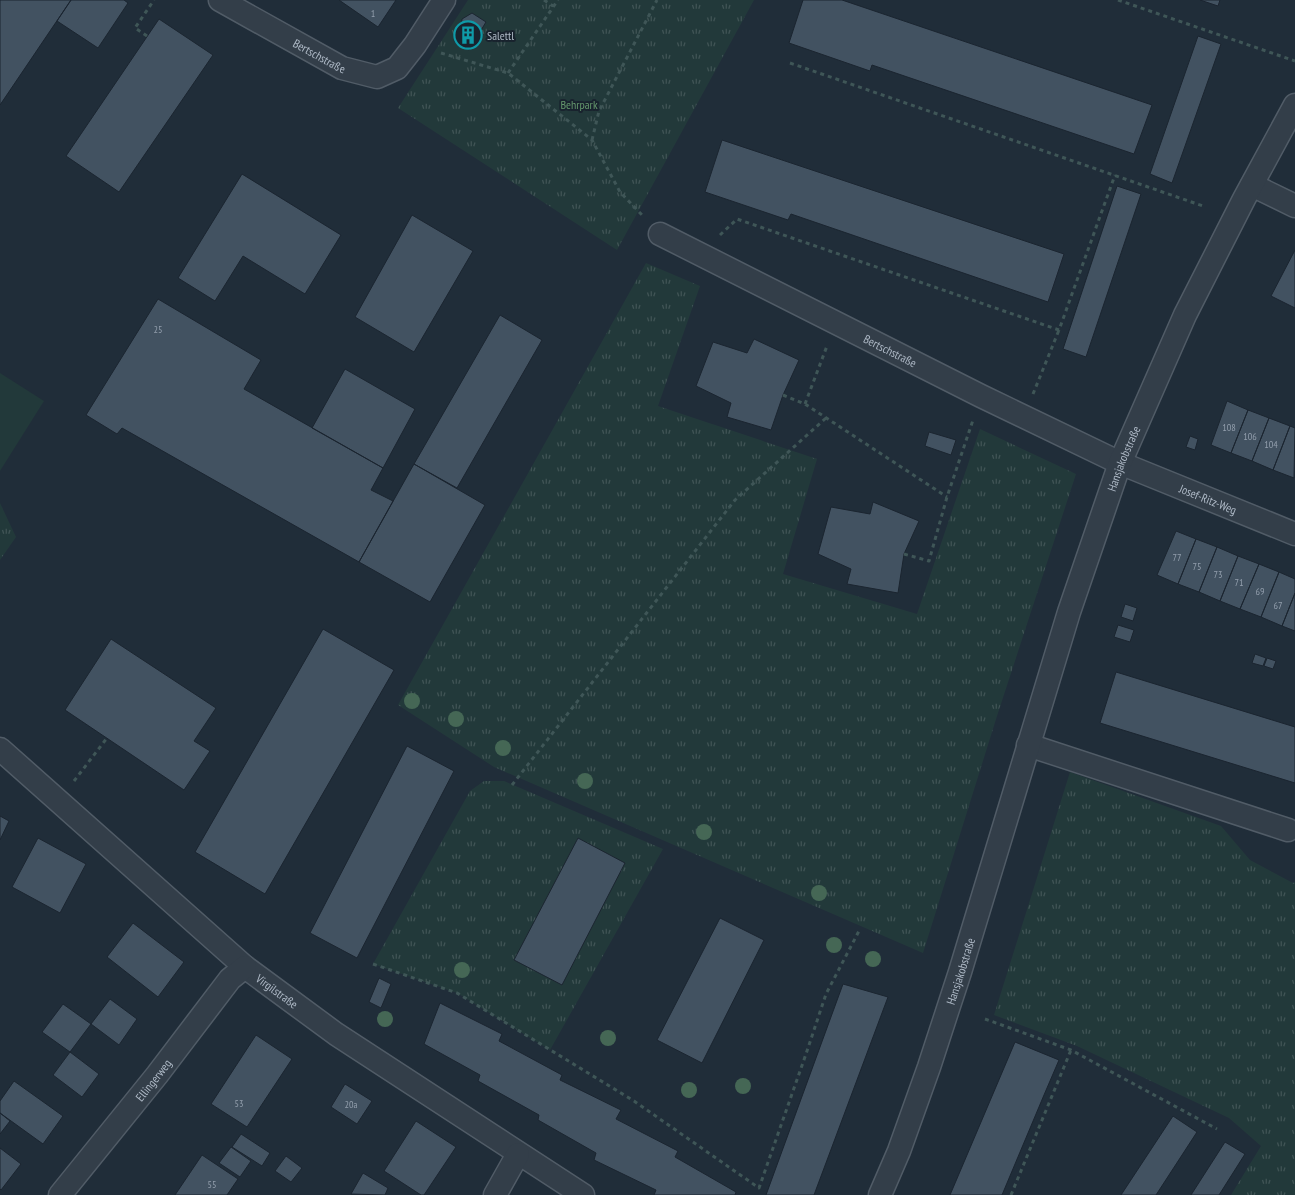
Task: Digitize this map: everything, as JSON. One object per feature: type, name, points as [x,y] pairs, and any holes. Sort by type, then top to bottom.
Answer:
[{"type":"street","name":"Bertschstraße","points":[[220,0],[342,68],[377,77],[397,68],[415,45],[444,0]]},
{"type":"street","name":"Hansjakobstraße","points":[[880,1195],[932,1058],[963,962],[1068,612],[1120,463],[1185,315],[1295,105]]},
{"type":"street","points":[[1252,185],[1295,206]]},
{"type":"street","name":"Bertschstraße","points":[[660,234],[981,396],[1120,463]]},
{"type":"street","name":"Josef-Ritz-Weg","points":[[1120,463],[1295,534]]},
{"type":"street","points":[[1028,745],[1288,830]]},
{"type":"street","name":"Virgilstraße","points":[[0,749],[245,967],[336,1034],[583,1195]]},
{"type":"street","name":"Ellingerweg","points":[[60,1195],[157,1076],[230,979],[245,967]]},
{"type":"street","points":[[495,1195],[518,1154]]},
{"type":"path","points":[[148,36],[135,28],[154,0]]},
{"type":"path","points":[[544,0],[554,6]]},
{"type":"path","points":[[508,73],[558,0]]},
{"type":"path","points":[[592,140],[599,111],[657,0]]},
{"type":"path","points":[[1118,0],[1295,61]]},
{"type":"path","points":[[415,45],[508,73],[592,140],[620,192],[660,234]]},
{"type":"path","points":[[790,63],[1203,206]]},
{"type":"path","points":[[1032,396],[1059,330],[1115,175]]},
{"type":"path","points":[[700,253],[736,219],[1059,330]]},
{"type":"path","points":[[805,404],[836,322]]},
{"type":"path","points":[[783,395],[805,404],[947,497]]},
{"type":"path","points":[[904,554],[929,561],[947,497],[981,396]]},
{"type":"path","points":[[512,785],[735,500],[826,418]]},
{"type":"path","points":[[58,801],[107,738]]},
{"type":"path","points":[[373,964],[457,993],[634,1101],[759,1188],[826,994],[859,931]]},
{"type":"path","points":[[985,1019],[1071,1050],[1217,1129]]},
{"type":"path","points":[[1011,1195],[1071,1050]]},
{"type":"green space","name":"Behrpark","points":[[468,0],[754,0],[617,250],[398,108]]},
{"type":"green space","points":[[646,263],[700,286],[658,406],[817,459],[783,574],[917,614],[980,429],[1076,474],[997,716],[923,953],[494,767],[398,705]]},
{"type":"green space","points":[[0,373],[44,401],[0,471]]},
{"type":"green space","points":[[0,503],[16,537],[0,560]]},
{"type":"green space","points":[[1070,772],[1221,826],[1250,860],[1293,883],[1295,882],[1295,1195],[1231,1195],[1261,1146],[1229,1118],[1077,1046],[994,1015]]},
{"type":"green space","points":[[484,781],[504,781],[663,849],[550,1050],[457,993],[373,964],[470,791]]},
{"type":"building","points":[[0,0],[71,0],[0,105]]},
{"type":"building","points":[[71,0],[124,0],[128,3],[98,48],[57,21]]},
{"type":"building","points":[[339,0],[396,0],[378,27]]},
{"type":"building","points":[[803,0],[842,0],[1152,105],[1134,154],[872,65],[870,71],[789,43]]},
{"type":"building","points":[[1200,0],[1220,0],[1218,6]]},
{"type":"building","name":"Salettl","points":[[472,13],[486,22],[469,50],[454,41],[461,29],[462,19]]},
{"type":"building","points":[[159,19],[213,55],[119,192],[66,156]]},
{"type":"building","points":[[1198,36],[1221,44],[1172,183],[1150,174]]},
{"type":"building","points":[[722,140],[1064,254],[1048,302],[791,214],[788,220],[705,192]]},
{"type":"building","points":[[242,174],[341,235],[305,294],[243,256],[215,301],[178,278]]},
{"type":"building","points":[[1117,186],[1141,194],[1086,357],[1063,349]]},
{"type":"building","points":[[412,215],[473,251],[414,352],[355,317]]},
{"type":"building","points":[[1295,250],[1295,308],[1271,296]]},
{"type":"building","points":[[158,299],[261,360],[244,389],[383,468],[371,490],[393,501],[359,562],[122,428],[117,434],[86,415]]},
{"type":"building","points":[[500,315],[542,340],[457,488],[414,464]]},
{"type":"building","points":[[754,339],[799,360],[783,395],[771,430],[727,417],[731,403],[696,386],[713,342],[747,353]]},
{"type":"building","points":[[345,369],[415,409],[383,468],[312,428]]},
{"type":"building","points":[[1227,401],[1248,410],[1231,453],[1211,445]]},
{"type":"building","points":[[1248,410],[1269,418],[1252,461],[1231,453]]},
{"type":"building","points":[[1269,418],[1290,426],[1273,470],[1252,461]]},
{"type":"building","points":[[1290,426],[1295,428],[1294,478],[1273,470]]},
{"type":"building","points":[[929,432],[956,440],[951,455],[925,446]]},
{"type":"building","points":[[1190,436],[1198,439],[1195,450],[1186,447]]},
{"type":"building","points":[[414,464],[485,505],[430,602],[359,562]]},
{"type":"building","points":[[873,502],[919,521],[904,554],[898,593],[847,584],[851,569],[818,554],[831,507],[870,514]]},
{"type":"building","points":[[1176,531],[1196,539],[1178,584],[1157,575]]},
{"type":"building","points":[[1196,539],[1217,547],[1199,592],[1178,584]]},
{"type":"building","points":[[1217,547],[1238,556],[1220,601],[1199,592]]},
{"type":"building","points":[[1238,556],[1259,564],[1240,609],[1220,601]]},
{"type":"building","points":[[1259,564],[1279,572],[1261,617],[1240,609]]},
{"type":"building","points":[[1279,572],[1295,579],[1295,593],[1282,626],[1261,617]]},
{"type":"building","points":[[1295,593],[1295,631],[1282,626]]},
{"type":"building","points":[[1125,604],[1137,608],[1133,621],[1121,617]]},
{"type":"building","points":[[1118,625],[1134,630],[1130,642],[1114,637]]},
{"type":"building","points":[[323,629],[394,670],[265,894],[195,852]]},
{"type":"building","points":[[111,639],[216,708],[194,741],[210,751],[184,790],[65,710]]},
{"type":"building","points":[[1255,654],[1266,658],[1263,666],[1252,663]]},
{"type":"building","points":[[1267,658],[1276,661],[1273,669],[1264,666]]},
{"type":"building","points":[[1116,672],[1295,727],[1295,783],[1100,723]]},
{"type":"building","points":[[407,746],[454,771],[357,958],[310,933]]},
{"type":"building","points":[[0,816],[9,821],[0,840]]},
{"type":"building","points":[[38,838],[86,864],[60,913],[12,887]]},
{"type":"building","points":[[578,838],[625,863],[562,985],[514,960]]},
{"type":"building","points":[[720,918],[764,940],[702,1063],[657,1040]]},
{"type":"building","points":[[133,923],[184,962],[158,997],[107,957]]},
{"type":"building","points":[[379,978],[391,984],[381,1008],[369,1002]]},
{"type":"building","points":[[843,984],[888,997],[814,1195],[766,1195]]},
{"type":"building","points":[[110,999],[137,1019],[119,1045],[91,1024]]},
{"type":"building","points":[[440,1003],[502,1034],[499,1041],[562,1075],[560,1080],[621,1110],[616,1119],[678,1151],[675,1157],[736,1192],[735,1195],[654,1195],[656,1190],[594,1160],[596,1153],[538,1120],[539,1115],[478,1081],[480,1075],[424,1044]]},
{"type":"building","points":[[63,1004],[91,1024],[70,1052],[42,1032]]},
{"type":"building","points":[[256,1035],[292,1059],[247,1127],[211,1104]]},
{"type":"building","points":[[1015,1042],[1059,1060],[1002,1195],[950,1195]]},
{"type":"building","points":[[70,1052],[99,1074],[82,1097],[53,1075]]},
{"type":"building","points":[[14,1081],[63,1116],[43,1144],[0,1113],[0,1101]]},
{"type":"building","points":[[345,1084],[372,1101],[357,1124],[331,1107]]},
{"type":"building","points":[[0,1113],[10,1121],[0,1134]]},
{"type":"building","points":[[1173,1116],[1197,1132],[1156,1195],[1121,1195]]},
{"type":"building","points":[[416,1121],[456,1147],[424,1195],[421,1195],[384,1171]]},
{"type":"building","points":[[241,1134],[270,1153],[262,1166],[232,1147]]},
{"type":"building","points":[[1225,1142],[1245,1154],[1219,1195],[1191,1195]]},
{"type":"building","points":[[231,1147],[251,1161],[240,1177],[219,1163]]},
{"type":"building","points":[[0,1148],[21,1164],[1,1190],[0,1189]]},
{"type":"building","points":[[202,1155],[238,1179],[227,1195],[175,1195]]},
{"type":"building","points":[[286,1156],[302,1168],[291,1182],[275,1171]]},
{"type":"building","points":[[363,1173],[388,1188],[385,1195],[351,1194]]},
{"type":"place","name":"Salettl","points":[[468,35]]}]
